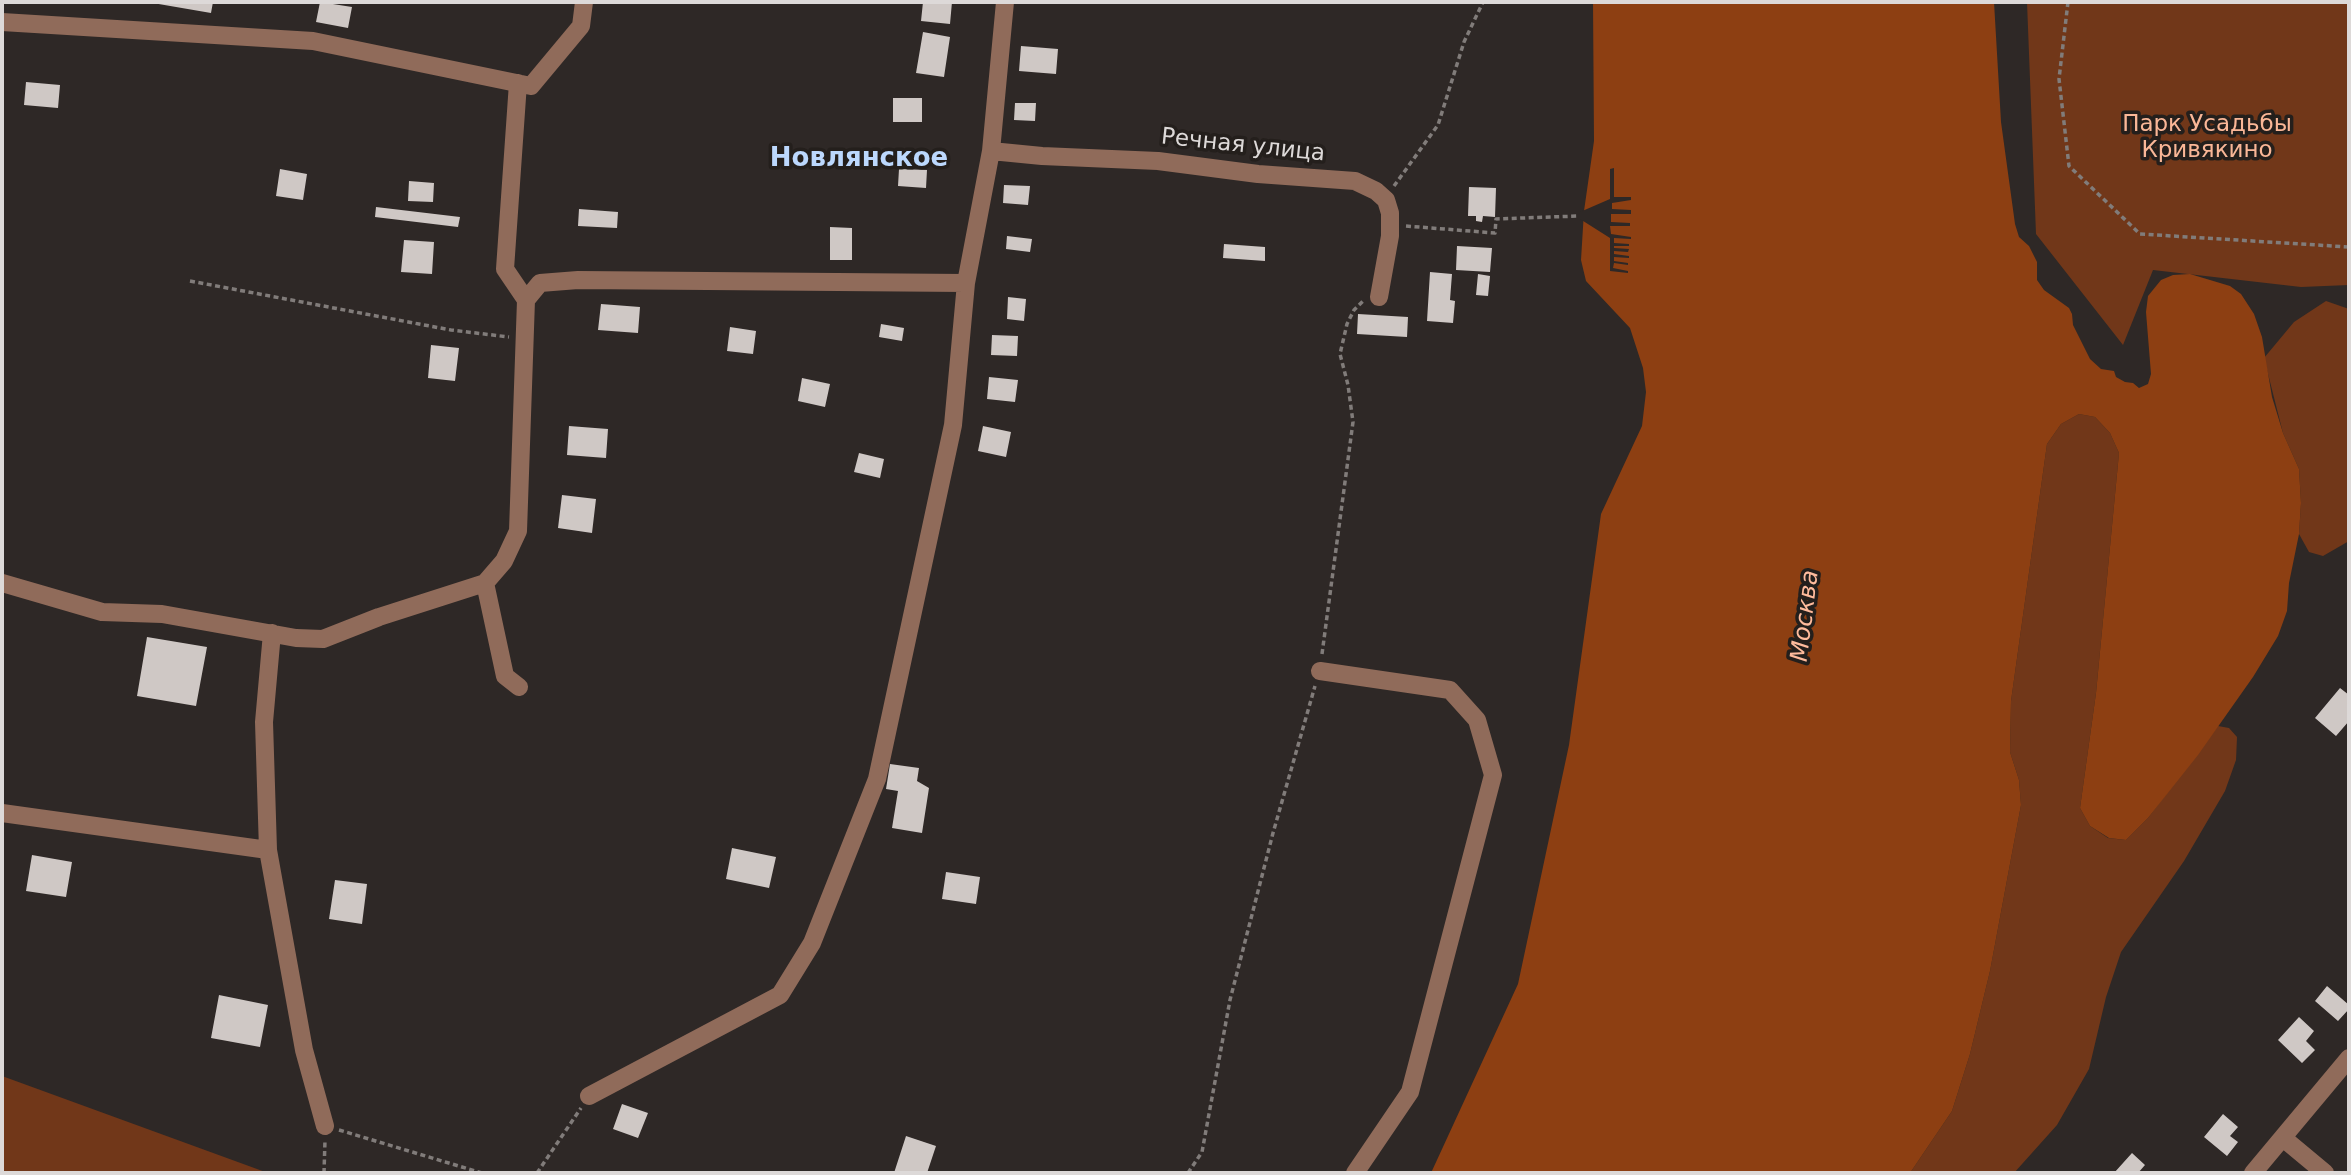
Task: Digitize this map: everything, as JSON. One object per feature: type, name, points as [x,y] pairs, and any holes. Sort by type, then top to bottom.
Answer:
[{"type":"street","points":[[2,22],[313,41],[531,86],[580,26],[584,2]]},
{"type":"street","points":[[589,1096],[780,995],[812,943],[877,779],[953,425],[966,283],[991,150],[1005,2]]},
{"type":"street","points":[[2,583],[102,612],[162,614],[272,634],[323,639],[379,617],[485,583],[504,561],[518,531],[526,300],[505,269],[518,83]]},
{"type":"street","name":"Речная улица","points":[[991,150],[1042,156],[1158,161],[1258,174],[1355,181],[1376,191],[1386,200]]},
{"type":"street","points":[[1380,291],[1390,224],[1386,200]]},
{"type":"street","points":[[526,300],[540,283],[578,280],[966,283]]},
{"type":"street","points":[[485,583],[505,676],[519,687]]},
{"type":"street","points":[[272,634],[264,722],[268,850],[304,1050],[325,1126]]},
{"type":"street","points":[[1320,671],[1450,690],[1477,720],[1493,775],[1410,1092],[1354,1173]]},
{"type":"street","points":[[2,813],[268,850]]},
{"type":"street","points":[[2253,1173],[2349,1058]]},
{"type":"street","points":[[2283,1138],[2325,1173]]},
{"type":"path","points":[[1386,200],[1438,125],[1464,42],[1483,2]]},
{"type":"path","points":[[2068,2],[2059,79],[2069,166],[2140,233],[2349,247]]},
{"type":"path","points":[[1390,224],[1495,233],[1496,219],[1578,215]]},
{"type":"path","points":[[190,281],[451,330],[525,339]]},
{"type":"path","points":[[1188,1173],[1202,1152],[1230,1000],[1273,833],[1320,671],[1353,422],[1340,354],[1347,324],[1354,310],[1380,291]]},
{"type":"path","points":[[537,1173],[589,1096]]},
{"type":"path","points":[[324,1173],[325,1126],[482,1173]]},
{"type":"green space","name":"Парк Усадьбы Кривякино","points":[[2027,2],[2349,2],[2349,285],[2301,287],[2153,270],[2123,345],[2036,234]]},
{"type":"green space","points":[[2326,301],[2349,309],[2349,541],[2323,556],[2309,552],[2299,534],[2299,469],[2283,433],[2264,358],[2294,322]]},
{"type":"green space","points":[[2079,414],[2095,417],[2110,433],[2119,453],[2096,693],[2080,808],[2090,826],[2108,838],[2126,840],[2148,818],[2218,726],[2229,728],[2237,737],[2236,760],[2225,791],[2184,861],[2121,952],[2106,997],[2089,1069],[2057,1125],[2014,1173],[1910,1173],[1952,1111],[1970,1054],[1990,971],[2021,805],[2019,780],[2010,752],[2011,701],[2047,444],[2061,424]]},
{"type":"green space","points":[[2,1076],[268,1173],[2,1173]]},
{"type":"water","name":"Москва","points":[[1593,2],[1994,2],[2001,122],[2015,224],[2019,237],[2029,246],[2037,262],[2037,280],[2044,290],[2069,308],[2073,325],[2090,359],[2101,369],[2114,371],[2116,377],[2139,388],[2148,384],[2151,374],[2146,312],[2148,296],[2161,280],[2173,275],[2190,274],[2230,286],[2241,294],[2254,314],[2262,337],[2272,397],[2283,433],[2299,469],[2299,534],[2289,583],[2287,611],[2278,636],[2253,677],[2198,755],[2148,818],[2126,840],[2109,838],[2090,826],[2080,808],[2096,693],[2119,453],[2110,433],[2095,417],[2079,414],[2061,424],[2047,444],[2011,701],[2010,752],[2019,780],[2021,805],[1990,971],[1970,1054],[1952,1111],[1910,1173],[1431,1173],[1518,984],[1569,745],[1601,514],[1642,426],[1646,392],[1643,368],[1630,328],[1586,281],[1581,260],[1584,211],[1594,141]]},
{"type":"pier","points":[[1614,168],[1614,197],[1631,197],[1631,200],[1612,203],[1612,209],[1631,210],[1631,214],[1611,214],[1611,222],[1630,223],[1630,226],[1610,226],[1611,234],[1631,239],[1614,238],[1614,243],[1629,246],[1614,248],[1629,249],[1628,252],[1614,251],[1614,254],[1629,258],[1614,257],[1614,261],[1628,265],[1614,263],[1613,268],[1628,273],[1610,271],[1610,238],[1580,219],[1580,212],[1610,199],[1610,169]]},
{"type":"building","points":[[147,2],[213,2],[211,13]]},
{"type":"building","points":[[320,2],[352,7],[348,28],[316,22]]},
{"type":"building","points":[[923,2],[952,2],[950,24],[921,21]]},
{"type":"building","points":[[923,32],[950,37],[944,77],[916,73]]},
{"type":"building","points":[[1021,46],[1058,49],[1056,74],[1019,71]]},
{"type":"building","points":[[26,82],[60,85],[58,108],[24,105]]},
{"type":"building","points":[[893,98],[922,98],[922,122],[893,122]]},
{"type":"building","points":[[1015,103],[1036,103],[1035,121],[1014,120]]},
{"type":"building","points":[[280,169],[307,174],[303,200],[276,196]]},
{"type":"building","points":[[899,169],[927,170],[926,188],[898,186]]},
{"type":"building","points":[[409,181],[434,183],[433,202],[408,201]]},
{"type":"building","points":[[1004,185],[1030,186],[1028,205],[1003,203]]},
{"type":"building","points":[[1469,187],[1496,188],[1495,217],[1483,216],[1482,222],[1476,221],[1476,216],[1468,216]]},
{"type":"building","points":[[376,207],[460,217],[458,227],[375,217]]},
{"type":"building","points":[[579,209],[618,212],[617,228],[578,226]]},
{"type":"building","points":[[830,227],[852,228],[852,260],[830,260]]},
{"type":"building","points":[[1007,236],[1032,239],[1030,252],[1006,249]]},
{"type":"building","points":[[404,240],[434,242],[432,274],[401,272]]},
{"type":"building","points":[[1224,244],[1265,247],[1265,261],[1223,258]]},
{"type":"building","points":[[1457,246],[1492,248],[1490,272],[1456,270]]},
{"type":"building","points":[[1430,272],[1452,274],[1450,300],[1455,301],[1453,323],[1427,321]]},
{"type":"building","points":[[1478,274],[1490,276],[1488,296],[1476,295]]},
{"type":"building","points":[[1008,297],[1026,299],[1024,321],[1007,319]]},
{"type":"building","points":[[601,304],[640,307],[638,333],[598,330]]},
{"type":"building","points":[[1358,314],[1408,317],[1407,337],[1357,334]]},
{"type":"building","points":[[881,324],[904,328],[902,341],[879,337]]},
{"type":"building","points":[[730,327],[756,331],[753,354],[727,351]]},
{"type":"building","points":[[992,335],[1018,336],[1017,356],[991,355]]},
{"type":"building","points":[[431,345],[459,348],[455,381],[428,378]]},
{"type":"building","points":[[989,377],[1018,380],[1015,402],[987,399]]},
{"type":"building","points":[[802,378],[830,384],[825,407],[798,401]]},
{"type":"building","points":[[569,426],[608,429],[606,458],[567,455]]},
{"type":"building","points":[[983,426],[1011,432],[1006,457],[978,451]]},
{"type":"building","points":[[859,453],[884,459],[880,478],[854,472]]},
{"type":"building","points":[[562,495],[596,499],[592,533],[558,528]]},
{"type":"building","points":[[147,637],[207,647],[196,706],[137,696]]},
{"type":"building","points":[[2340,688],[2349,695],[2349,721],[2336,736],[2315,718]]},
{"type":"building","points":[[890,764],[919,768],[917,781],[929,788],[922,833],[892,828],[898,791],[886,789]]},
{"type":"building","points":[[732,848],[776,857],[769,888],[726,879]]},
{"type":"building","points":[[32,855],[72,862],[66,897],[26,891]]},
{"type":"building","points":[[946,872],[980,877],[976,904],[942,899]]},
{"type":"building","points":[[335,880],[367,884],[362,924],[329,919]]},
{"type":"building","points":[[2327,986],[2349,1005],[2349,1009],[2338,1021],[2315,1001]]},
{"type":"building","points":[[219,995],[268,1005],[260,1047],[211,1038]]},
{"type":"building","points":[[2299,1017],[2314,1031],[2306,1041],[2315,1050],[2302,1063],[2278,1040]]},
{"type":"building","points":[[622,1104],[648,1113],[638,1138],[613,1129]]},
{"type":"building","points":[[2223,1114],[2238,1127],[2230,1136],[2238,1142],[2227,1156],[2204,1137]]},
{"type":"building","points":[[906,1136],[936,1146],[927,1173],[894,1173]]},
{"type":"building","points":[[2132,1153],[2145,1165],[2138,1173],[2114,1173]]},
{"type":"district","name":"Новлянское","points":[[859,159]]}]
